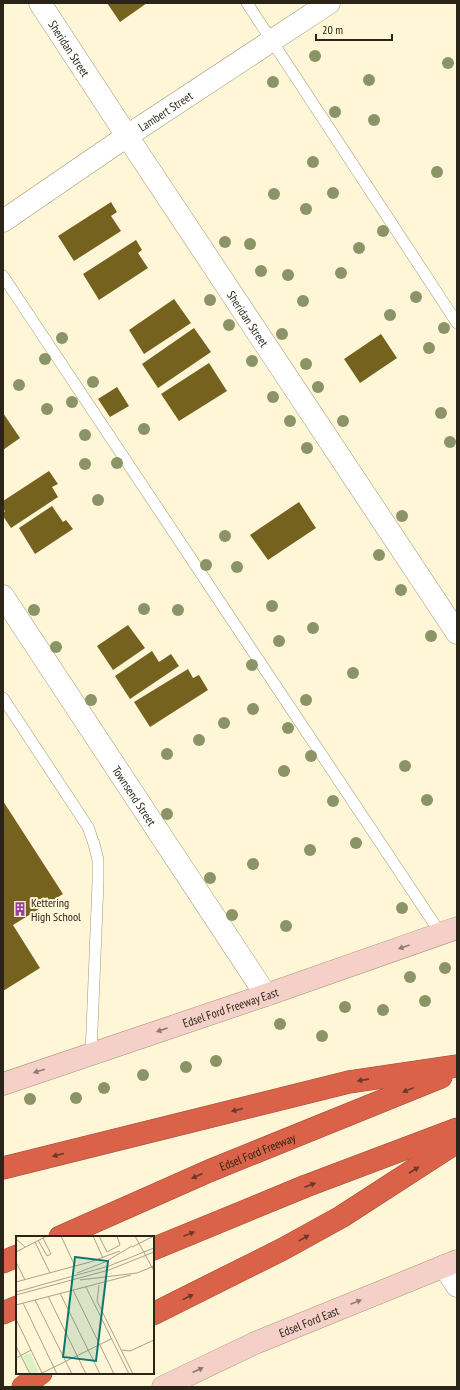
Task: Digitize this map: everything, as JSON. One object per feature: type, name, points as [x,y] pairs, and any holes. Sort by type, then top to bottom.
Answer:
[{"type":"highway","points":[[3,1168],[349,1082],[457,1066]]},
{"type":"highway","name":"Edsel Ford Freeway","points":[[62,1236],[209,1171],[457,1071]]},
{"type":"highway","points":[[154,1248],[306,1186],[457,1129]]},
{"type":"highway","points":[[154,1314],[283,1249],[342,1217],[457,1142]]},
{"type":"highway","points":[[3,1262],[16,1256]]},
{"type":"highway","points":[[3,1313],[16,1307]]},
{"type":"highway","points":[[23,1387],[40,1374]]},
{"type":"street","name":"Sheridan Street","points":[[40,3],[126,136],[457,633]]},
{"type":"street","name":"Lambert Street","points":[[3,221],[126,136],[329,3]]},
{"type":"street","name":"Townsend Street","points":[[3,596],[266,995]]},
{"type":"street","name":"Edsel Ford Freeway East","points":[[3,1084],[449,931]]},
{"type":"street","points":[[450,1263],[457,1286]]},
{"type":"street","name":"Edsel Ford East","points":[[163,1387],[255,1343],[450,1263]]},
{"type":"lane","points":[[247,3],[457,323]]},
{"type":"lane","points":[[3,276],[449,931]]},
{"type":"lane","points":[[3,698],[88,827],[98,860],[90,1054]]},
{"type":"building","points":[[107,3],[147,3],[120,22]]},
{"type":"building","points":[[111,202],[117,212],[111,216],[121,231],[74,261],[58,236]]},
{"type":"building","points":[[136,240],[142,250],[138,253],[148,268],[99,300],[83,274]]},
{"type":"building","points":[[174,299],[191,323],[144,354],[129,330]]},
{"type":"building","points":[[194,328],[211,352],[158,388],[142,364]]},
{"type":"building","points":[[381,334],[397,358],[360,383],[344,359]]},
{"type":"building","points":[[209,363],[227,391],[179,421],[161,394]]},
{"type":"building","points":[[117,387],[129,406],[110,417],[98,399]]},
{"type":"building","points":[[3,413],[20,438],[3,450]]},
{"type":"building","points":[[49,471],[58,484],[52,487],[58,497],[11,528],[3,516],[5,511],[3,509],[3,501]]},
{"type":"building","points":[[299,502],[316,528],[268,560],[250,535]]},
{"type":"building","points":[[52,506],[63,522],[66,520],[73,529],[35,554],[19,528]]},
{"type":"building","points":[[128,625],[145,648],[113,670],[97,646]]},
{"type":"building","points":[[152,651],[159,662],[171,654],[179,666],[130,699],[115,676]]},
{"type":"building","points":[[188,669],[193,678],[199,675],[208,690],[150,727],[134,702]]},
{"type":"building","name":"Kettering High School","points":[[3,801],[63,894],[13,925],[40,968],[3,991]]},
{"type":"place","name":"Kettering High School","points":[[20,909]]}]
